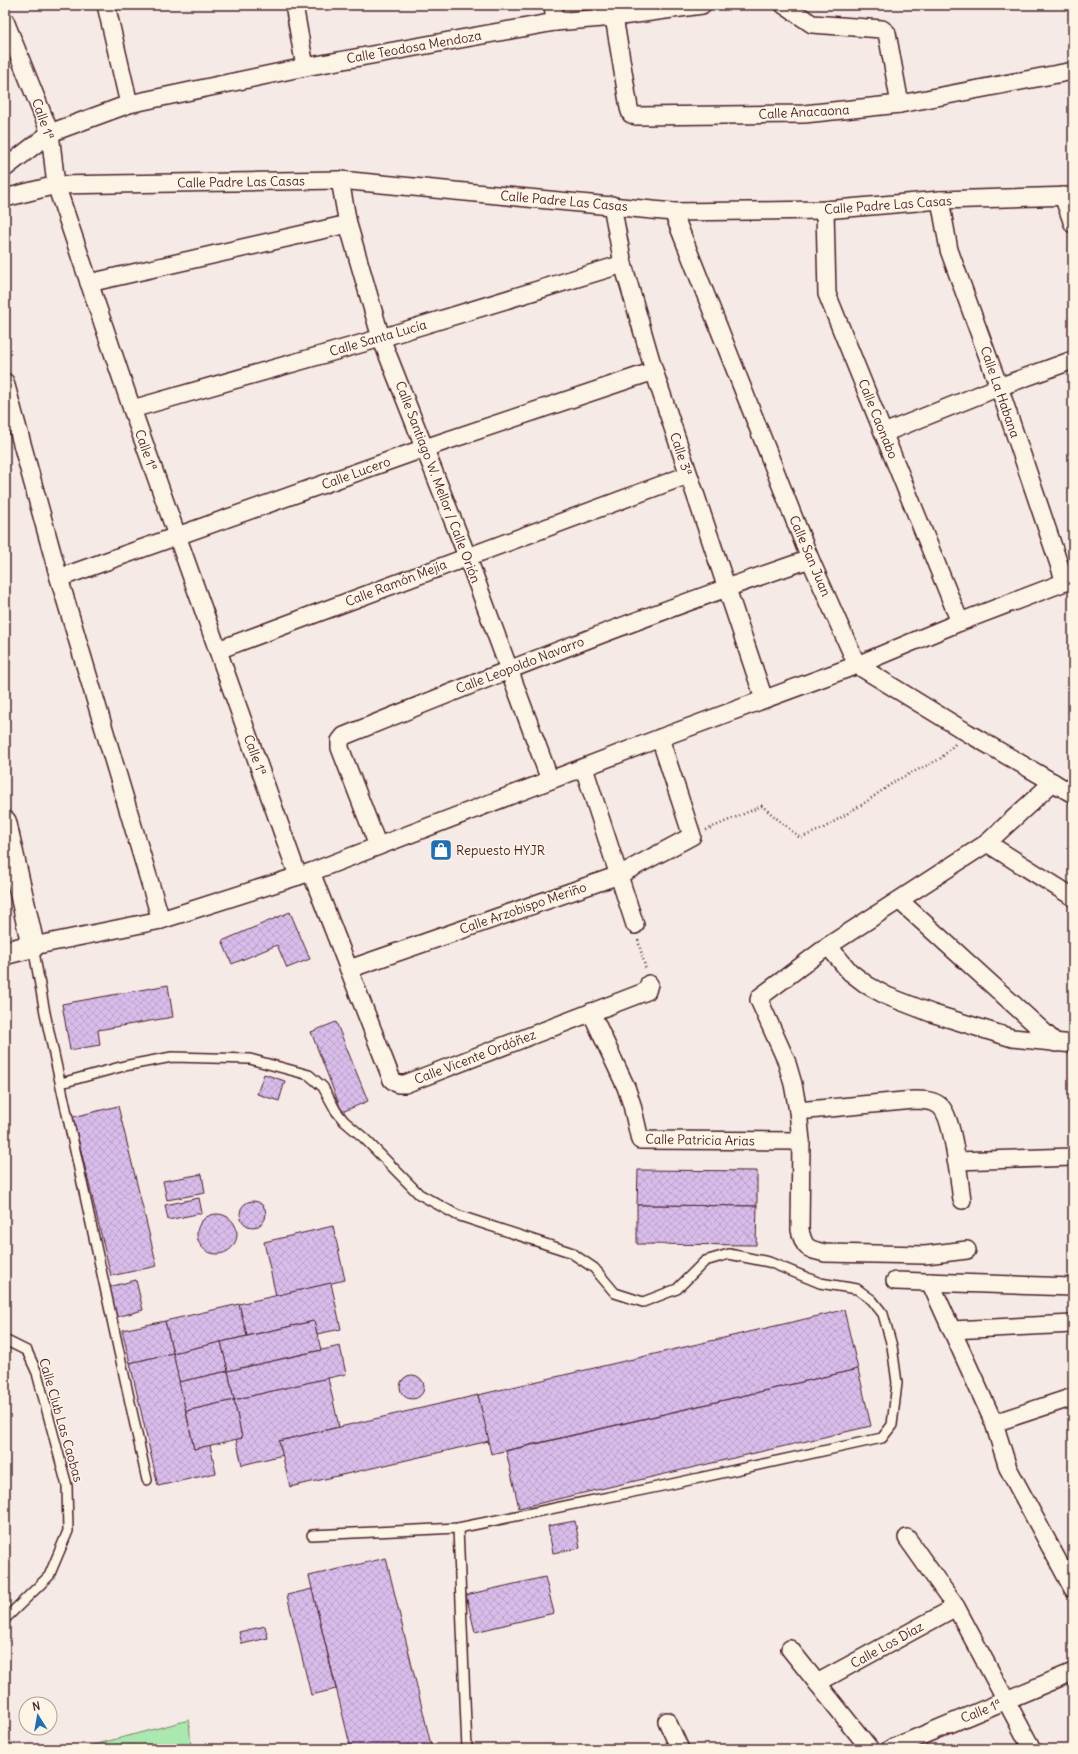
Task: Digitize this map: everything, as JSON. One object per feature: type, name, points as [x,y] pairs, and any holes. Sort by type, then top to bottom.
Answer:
[{"type":"street","points":[[106,5],[129,104]]},
{"type":"street","points":[[294,5],[305,66]]},
{"type":"street","name":"Calle Teodosa Mendoza","points":[[5,168],[50,133],[129,104],[554,13],[614,17],[702,5]]},
{"type":"street","points":[[784,5],[812,24],[882,29],[887,33],[890,40],[900,104]]},
{"type":"street","name":"Calle Anacaona","points":[[614,17],[629,108],[631,114],[636,116],[804,114],[900,104],[1073,71]]},
{"type":"street","name":"Calle 1ª","points":[[5,22],[50,133],[56,184],[177,537],[218,650],[305,874]]},
{"type":"street","name":"Calle Padre Las Casas","points":[[5,198],[56,184],[340,180],[673,212],[825,210],[940,200],[1068,196]]},
{"type":"street","name":"Calle Santiago W. Mellor / Calle Orión","points":[[340,180],[348,224],[382,338],[467,556],[507,669],[550,780]]},
{"type":"street","points":[[1068,196],[1073,224]]},
{"type":"street","name":"Calle La Habana","points":[[940,200],[949,250],[1069,580]]},
{"type":"street","name":"Calle 3ª","points":[[612,205],[623,264],[654,371],[764,699]]},
{"type":"street","name":"Calle Caonabo","points":[[825,210],[827,294],[960,622]]},
{"type":"street","name":"Calle San Juan","points":[[673,212],[810,559],[857,665]]},
{"type":"street","points":[[89,283],[348,224]]},
{"type":"street","name":"Calle Santa Lucía","points":[[132,409],[382,338],[623,264]]},
{"type":"street","points":[[884,433],[999,386],[1073,360]]},
{"type":"street","name":"Calle Lucero","points":[[59,578],[425,448],[654,371]]},
{"type":"street","points":[[5,382],[59,578],[162,920]]},
{"type":"street","name":"Calle Ramón Mejía","points":[[218,650],[467,556],[688,475]]},
{"type":"street","name":"Calle Leopoldo Navarro","points":[[378,846],[340,748],[340,741],[344,736],[507,669],[726,587],[810,559]]},
{"type":"street","points":[[5,953],[162,920],[305,874],[660,738],[857,665],[960,622],[1069,580]]},
{"type":"street","points":[[857,665],[968,733],[1073,794]]},
{"type":"street","points":[[660,738],[692,836]]},
{"type":"street","points":[[584,768],[635,925]]},
{"type":"street","points":[[967,1250],[925,1255],[825,1252],[810,1249],[803,1244],[800,1230],[800,1141],[798,1111],[786,1060],[758,1000],[828,946],[900,901],[987,843],[1053,782]]},
{"type":"street","points":[[5,822],[33,946]]},
{"type":"street","name":"Calle Arzobispo Meriño","points":[[349,969],[619,875],[692,836]]},
{"type":"street","points":[[987,843],[1073,897]]},
{"type":"street","name":"Calle Vicente Ordóñez","points":[[305,874],[349,969],[392,1080],[398,1084],[405,1084],[647,990],[649,984]]},
{"type":"street","points":[[900,901],[1056,1043]]},
{"type":"street","points":[[5,944],[33,946]]},
{"type":"street","points":[[828,946],[850,972],[867,986],[887,996],[931,1013],[1012,1038],[1073,1044]]},
{"type":"street","name":"Calle Patricia Arias","points":[[591,1012],[626,1087],[632,1105],[640,1140],[800,1141]]},
{"type":"street","points":[[798,1111],[914,1100],[929,1101],[941,1107],[949,1120],[962,1200]]},
{"type":"street","points":[[956,1161],[1073,1157]]},
{"type":"street","points":[[895,1281],[1073,1287]]},
{"type":"street","points":[[930,1282],[994,1423],[1008,1468],[1073,1589]]},
{"type":"street","points":[[952,1330],[1073,1324]]},
{"type":"street","points":[[994,1423],[1073,1397]]},
{"type":"street","points":[[907,1538],[956,1607],[1032,1749]]},
{"type":"street","name":"Calle Los Díaz","points":[[817,1683],[956,1607]]},
{"type":"street","points":[[790,1650],[870,1749]]},
{"type":"street","name":"Calle 1ª","points":[[890,1749],[1073,1672]]},
{"type":"street","points":[[667,1721],[680,1749]]},
{"type":"lane","points":[[33,946],[60,1083],[147,1480]]},
{"type":"lane","points":[[60,1083],[124,1066],[172,1057],[250,1059],[310,1075],[323,1088],[336,1111],[344,1121],[364,1138],[419,1194],[457,1215],[570,1252],[594,1268],[615,1293],[643,1302],[676,1289],[705,1261],[729,1254],[769,1262],[820,1282],[857,1289],[872,1300],[883,1314],[892,1346],[897,1383],[892,1425],[882,1438],[458,1528],[312,1535]]},
{"type":"lane","name":"Calle Club Las Caobas","points":[[5,1340],[27,1351],[37,1373],[67,1486],[68,1531],[49,1576],[5,1619]]},
{"type":"lane","points":[[458,1528],[467,1749]]},
{"type":"path","points":[[692,836],[762,806],[800,838],[822,829],[863,804],[897,780],[940,759],[968,733]]},
{"type":"path","points":[[635,925],[649,984]]},
{"type":"green space","points":[[189,1720],[191,1749],[78,1749]]},
{"type":"building","points":[[290,912],[310,959],[287,968],[277,945],[232,964],[222,941]]},
{"type":"building","points":[[168,985],[173,1017],[98,1030],[100,1045],[70,1050],[62,1004]]},
{"type":"building","points":[[336,1022],[368,1101],[342,1112],[311,1032]]},
{"type":"building","points":[[264,1074],[285,1081],[279,1101],[257,1094]]},
{"type":"building","points":[[118,1106],[157,1266],[111,1276],[73,1117]]},
{"type":"building","points":[[638,1170],[757,1171],[757,1206],[637,1205]]},
{"type":"building","points":[[202,1174],[205,1193],[167,1200],[163,1181]]},
{"type":"building","points":[[199,1198],[202,1213],[168,1220],[165,1205]]},
{"type":"building","points":[[253,1201],[262,1205],[266,1214],[262,1223],[253,1227],[244,1223],[240,1214],[244,1205]]},
{"type":"building","points":[[637,1205],[757,1206],[756,1245],[637,1244]]},
{"type":"building","points":[[217,1214],[225,1216],[231,1220],[235,1226],[237,1234],[235,1242],[231,1248],[225,1252],[217,1254],[209,1252],[203,1248],[199,1242],[197,1234],[199,1226],[203,1220],[209,1216]]},
{"type":"building","points":[[333,1226],[345,1280],[276,1296],[264,1242]]},
{"type":"building","points":[[136,1280],[143,1310],[117,1317],[109,1287]]},
{"type":"building","points":[[331,1283],[341,1329],[317,1334],[314,1321],[247,1336],[239,1304]]},
{"type":"building","points":[[239,1304],[247,1336],[173,1353],[165,1321]]},
{"type":"building","points":[[844,1310],[858,1369],[491,1454],[478,1395]]},
{"type":"building","points":[[165,1321],[173,1353],[130,1363],[122,1330]]},
{"type":"building","points":[[314,1321],[321,1350],[228,1371],[221,1342]]},
{"type":"building","points":[[221,1342],[228,1371],[179,1382],[173,1353]]},
{"type":"building","points":[[340,1346],[346,1374],[234,1400],[228,1371]]},
{"type":"building","points":[[173,1353],[194,1449],[210,1445],[216,1473],[158,1486],[130,1363]]},
{"type":"building","points":[[858,1369],[871,1426],[519,1508],[506,1451]]},
{"type":"building","points":[[228,1371],[234,1400],[186,1411],[179,1382]]},
{"type":"building","points":[[412,1375],[421,1378],[424,1387],[421,1396],[412,1399],[403,1396],[400,1387],[403,1378]]},
{"type":"building","points":[[328,1378],[339,1427],[279,1441],[283,1455],[242,1465],[236,1439],[242,1438],[234,1400]]},
{"type":"building","points":[[478,1395],[489,1441],[290,1487],[279,1441]]},
{"type":"building","points":[[234,1400],[242,1438],[194,1449],[186,1411]]},
{"type":"building","points":[[575,1521],[580,1548],[553,1553],[548,1526]]},
{"type":"building","points":[[386,1558],[432,1749],[351,1749],[312,1589],[309,1576]]},
{"type":"building","points":[[545,1577],[554,1613],[475,1632],[466,1595]]},
{"type":"building","points":[[312,1589],[336,1689],[311,1695],[287,1595]]},
{"type":"building","points":[[265,1626],[268,1638],[242,1644],[239,1632]]},
{"type":"place","name":"Repuesto HYJR","points":[[441,850]]}]
